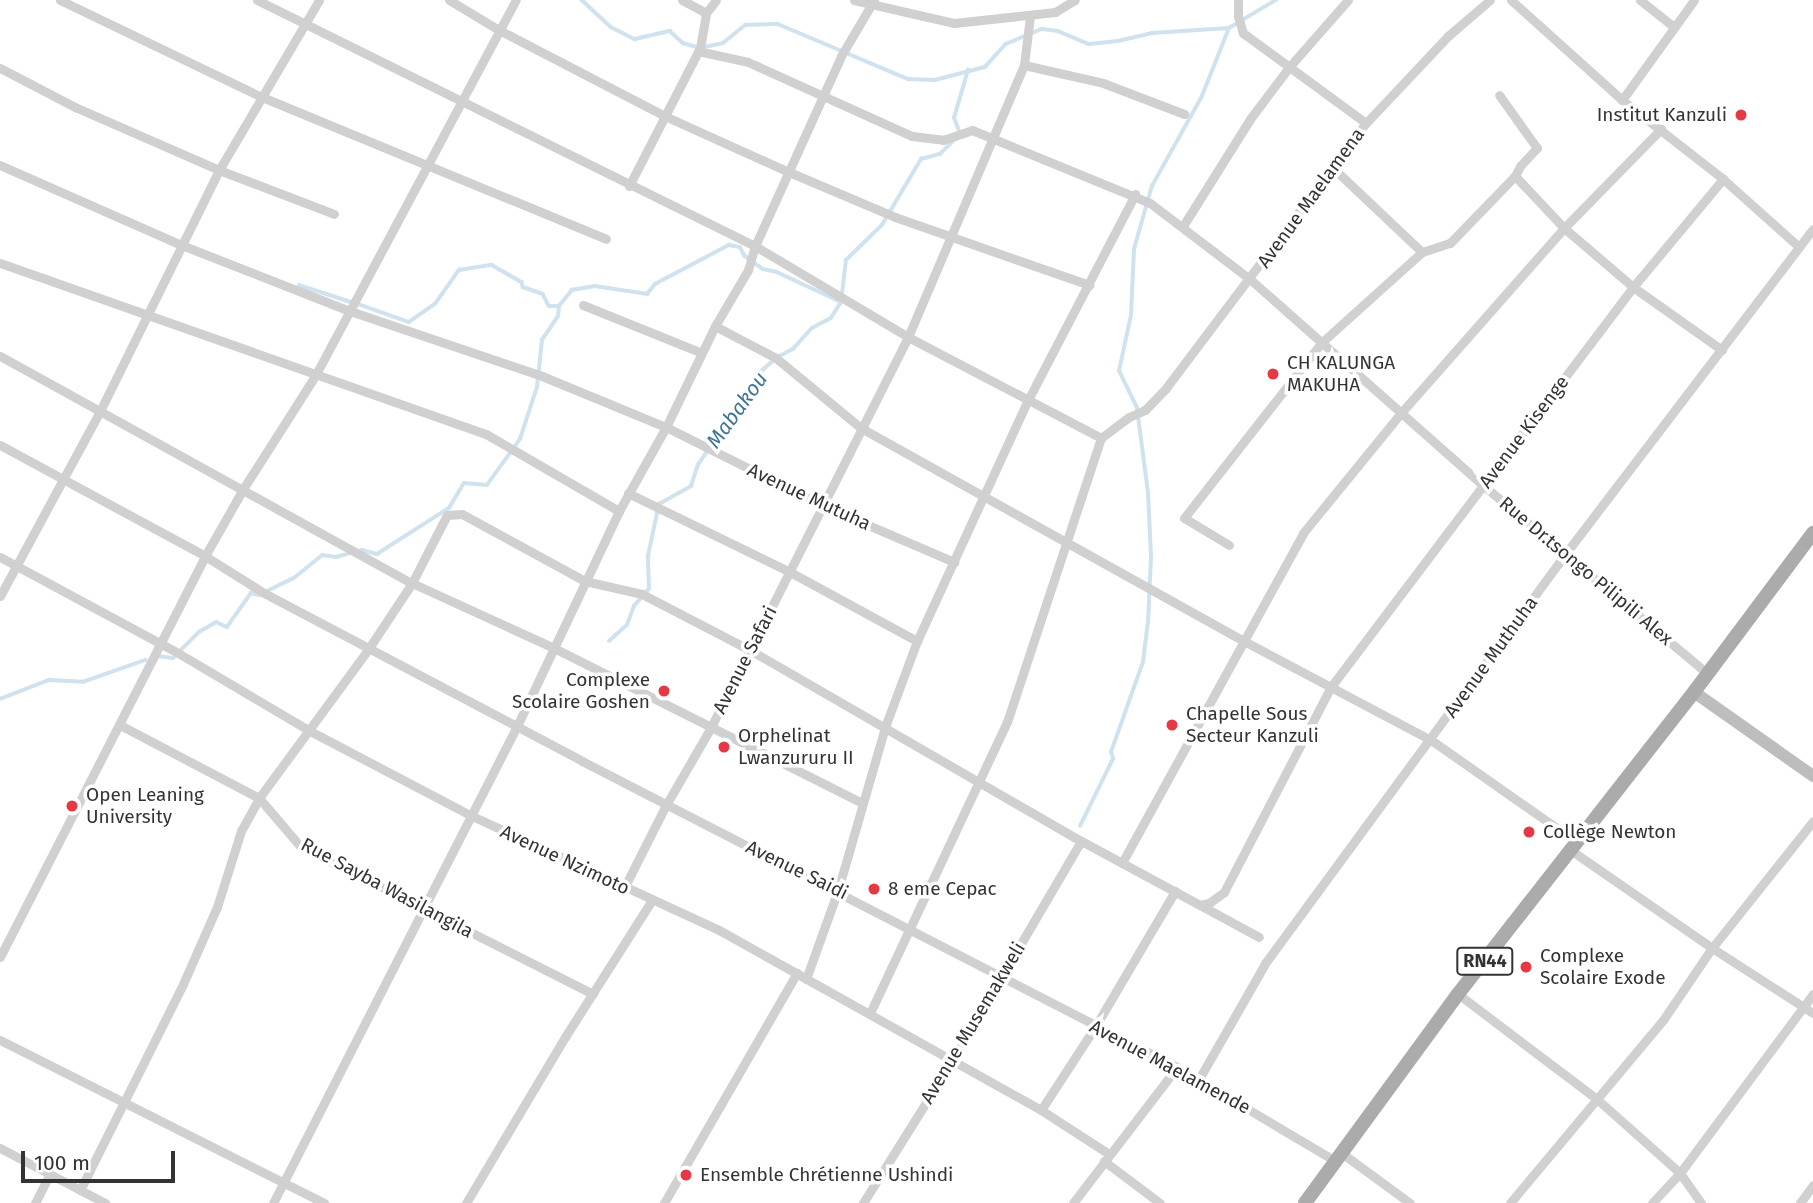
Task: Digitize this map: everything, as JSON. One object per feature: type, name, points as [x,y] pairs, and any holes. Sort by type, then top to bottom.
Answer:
[{"type":"main road","name":"RN44","points":[[1305,1203],[1458,994],[1695,692],[1813,533]]},
{"type":"street","points":[[60,0],[262,97],[606,239]]},
{"type":"street","points":[[257,0],[755,246],[908,337],[1101,438],[1007,722],[870,1013]]},
{"type":"street","points":[[0,596],[100,411],[184,246],[219,170],[319,0]]},
{"type":"street","points":[[449,0],[499,30],[667,117],[789,172],[895,218],[1089,285]]},
{"type":"street","points":[[0,957],[205,556],[243,489],[315,376],[459,101],[516,0]]},
{"type":"street","points":[[682,0],[706,13]]},
{"type":"street","points":[[629,186],[667,117],[698,51],[706,13],[716,0]]},
{"type":"street","points":[[854,0],[873,2],[954,23],[1055,12],[1075,0]]},
{"type":"street","points":[[1238,0],[1238,16],[1242,29],[1366,123]]},
{"type":"street","points":[[1183,226],[1250,119],[1290,66],[1348,0]]},
{"type":"street","name":"Avenue Maelamena","points":[[1101,438],[1129,417],[1145,410],[1166,388],[1251,280],[1366,123],[1448,36],[1490,0]]},
{"type":"street","points":[[1511,0],[1622,100],[1723,179],[1799,247]]},
{"type":"street","points":[[1640,0],[1674,27]]},
{"type":"street","points":[[1622,100],[1694,0]]},
{"type":"street","points":[[273,1203],[421,909],[517,726],[628,493],[666,427],[715,326],[748,270],[755,246],[822,97],[873,2]]},
{"type":"street","name":"Avenue Safari","points":[[624,888],[666,805],[710,729],[908,337],[953,238],[1024,65],[1030,16]]},
{"type":"street","name":"Rue Dr.tsongo Pilipili Alex","points":[[698,51],[748,62],[912,136],[943,140],[972,130],[1143,199],[1183,226],[1251,280],[1400,414],[1707,674]]},
{"type":"street","points":[[1024,65],[1103,83],[1184,114]]},
{"type":"street","points":[[0,68],[75,107],[219,170],[334,214]]},
{"type":"street","points":[[1229,545],[1184,518],[1321,343],[1422,252],[1450,243],[1515,176],[1520,166],[1538,148],[1499,95]]},
{"type":"street","points":[[1123,861],[1303,533],[1400,414],[1564,228],[1661,129]]},
{"type":"street","name":"Avenue Mutuha","points":[[0,165],[184,246],[350,310],[538,374],[666,427],[824,506],[954,562]]},
{"type":"street","points":[[1332,167],[1422,252]]},
{"type":"street","points":[[1515,176],[1564,228],[1633,287],[1722,350]]},
{"type":"street","name":"Avenue Kisenge","points":[[1200,905],[1209,903],[1224,892],[1330,688],[1633,287],[1723,179]]},
{"type":"street","points":[[806,979],[838,890],[885,727],[917,641],[1029,398],[1089,285],[1143,199]]},
{"type":"street","name":"Avenue Muthuha","points":[[1199,1079],[1266,962],[1566,553],[1813,229]]},
{"type":"street","points":[[0,263],[486,435],[619,511]]},
{"type":"street","points":[[583,305],[702,353]]},
{"type":"street","points":[[715,326],[776,358],[861,428],[1242,640],[1431,740],[1712,948],[1813,1013]]},
{"type":"street","points":[[0,356],[412,583],[554,648],[710,729],[862,803]]},
{"type":"street","name":"Avenue Saidi","points":[[0,445],[205,556],[264,593],[666,805],[1001,975]]},
{"type":"street","points":[[628,493],[790,572],[917,641]]},
{"type":"street","points":[[80,1190],[183,984],[217,907],[241,831],[259,798],[310,731],[412,583],[447,515],[462,514],[585,581],[644,595],[750,650],[979,784],[1259,937]]},
{"type":"street","name":"Avenue Nzimoto","points":[[0,556],[177,652],[310,731],[470,815],[719,930],[952,1061]]},
{"type":"street","points":[[1695,692],[1813,776]]},
{"type":"street","name":"Rue Sayba Wasilangila","points":[[120,725],[259,798],[300,846],[593,994]]},
{"type":"street","points":[[1510,1203],[1663,1020],[1712,948],[1813,821]]},
{"type":"street","name":"Avenue Musemakweli","points":[[863,1203],[952,1061],[1081,841]]},
{"type":"street","points":[[1041,1110],[1096,1027],[1175,891]]},
{"type":"street","points":[[467,1203],[652,900]]},
{"type":"street","points":[[664,1203],[797,973]]},
{"type":"street","name":"Avenue Maelamende","points":[[1001,975],[1199,1079],[1340,1158],[1410,1203]]},
{"type":"street","points":[[1458,994],[1598,1100],[1680,1173],[1701,1203]]},
{"type":"street","points":[[1652,1203],[1680,1173],[1813,994]]},
{"type":"street","points":[[0,1040],[324,1203]]},
{"type":"street","points":[[952,1061],[1041,1110],[1106,1158],[1160,1203]]},
{"type":"street","points":[[1073,1203],[1177,1067]]},
{"type":"street","points":[[0,1148],[106,1203]]},
{"type":"street","points":[[35,1203],[49,1175]]},
{"type":"street","points":[[1800,1203],[1813,1185]]},
{"type":"waterway","points":[[582,0],[611,27],[635,39],[670,31],[683,43],[700,48],[723,43],[745,25],[778,24],[908,79],[935,80],[985,67],[1006,44],[1042,29],[1058,31],[1089,44],[1152,33],[1229,28],[1276,0]]},
{"type":"waterway","points":[[1080,826],[1113,759],[1111,752],[1143,662],[1148,623],[1151,556],[1148,493],[1137,408],[1119,371],[1131,315],[1134,249],[1152,186],[1202,96],[1229,28]]},
{"type":"waterway","points":[[959,131],[954,118],[968,70]]},
{"type":"waterway","name":"Mabakou","points":[[609,641],[627,625],[634,606],[649,589],[648,556],[659,504],[691,486],[698,465],[759,373],[776,358],[793,349],[812,328],[831,318],[841,302],[846,260],[882,225],[921,159],[940,154],[956,138]]},
{"type":"waterway","points":[[157,656],[173,658],[199,632],[216,622],[227,627],[251,593],[259,595],[294,578],[322,555],[336,557],[362,550],[377,554],[449,508],[464,483],[487,485],[520,439],[537,387],[542,340],[558,316],[559,306],[572,290],[595,286],[647,294],[655,284],[729,245],[740,247],[745,256],[763,269],[777,272],[841,302]]},
{"type":"waterway","points":[[355,303],[409,322],[435,304],[459,270],[492,265],[522,282],[523,287],[543,294],[549,306],[559,306]]},
{"type":"waterway","points":[[299,285],[351,302]]},
{"type":"waterway","points":[[0,699],[49,680],[83,682],[145,660]]},
{"type":"place","name":"Institut Kanzuli","points":[[1741,115]]},
{"type":"place","name":"CH KALUNGA MAKUHA","points":[[1273,374]]},
{"type":"place","name":"Complexe Scolaire Goshen","points":[[664,691]]},
{"type":"place","name":"Chapelle Sous Secteur Kanzuli","points":[[1172,725]]},
{"type":"place","name":"Orphelinat Lwanzururu II","points":[[724,747]]},
{"type":"place","name":"Open Leaning University","points":[[72,806]]},
{"type":"place","name":"Collège Newton","points":[[1529,832]]},
{"type":"place","name":"8 eme Cepac","points":[[874,889]]},
{"type":"place","name":"Complexe Scolaire Exode","points":[[1526,967]]},
{"type":"place","name":"Ensemble Chrétienne Ushindi","points":[[686,1175]]}]
